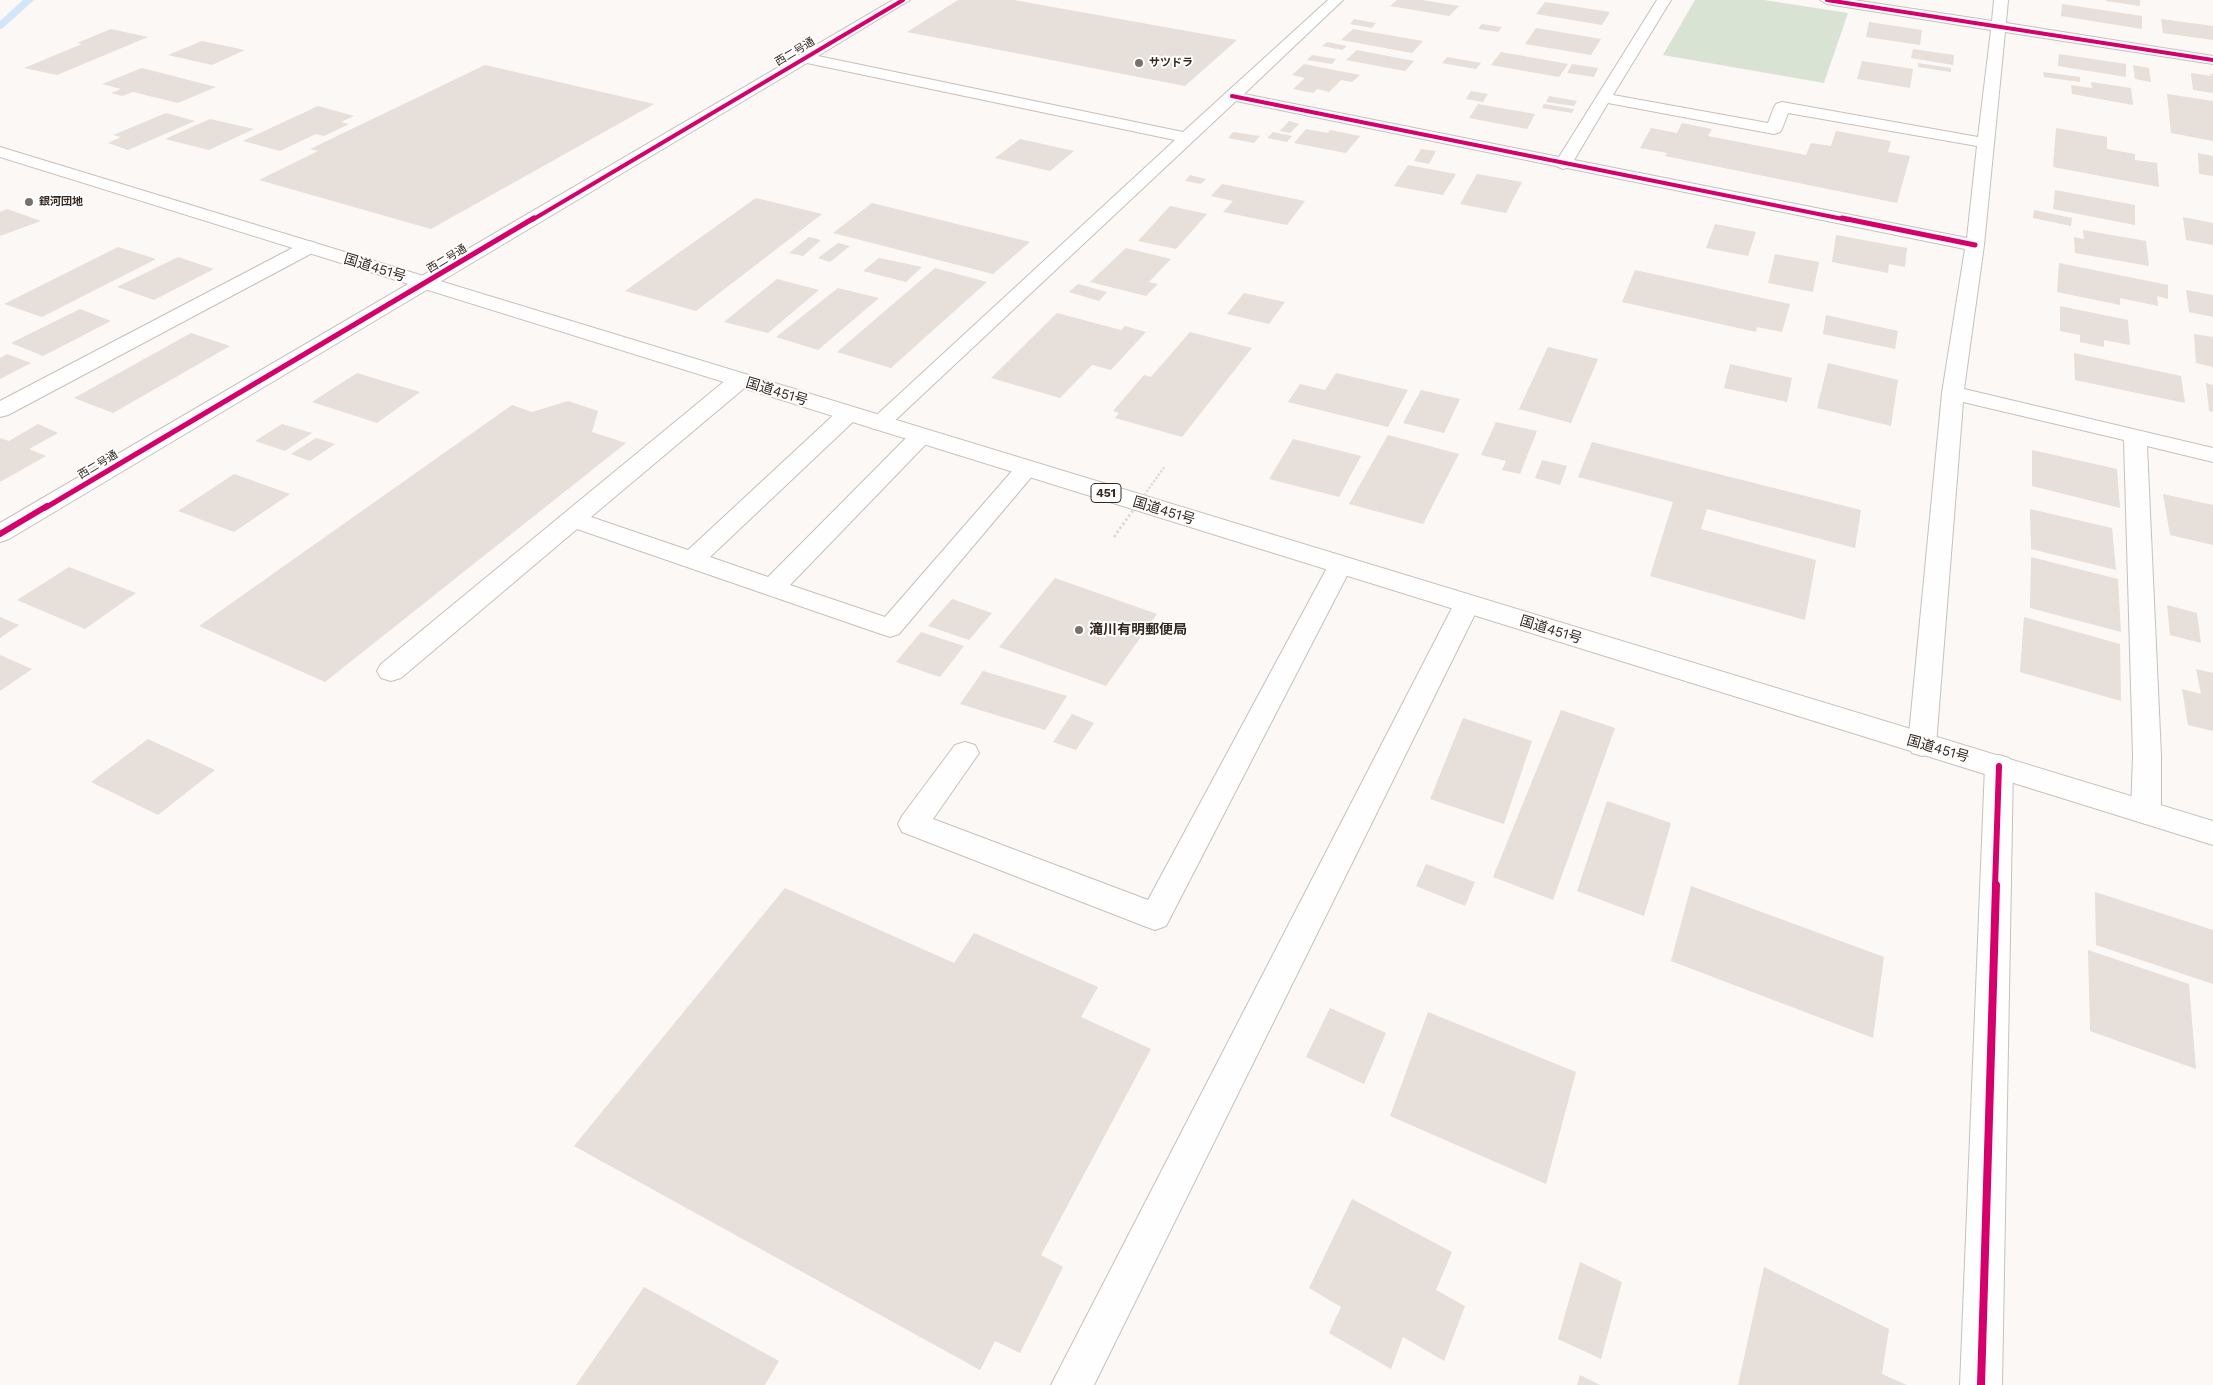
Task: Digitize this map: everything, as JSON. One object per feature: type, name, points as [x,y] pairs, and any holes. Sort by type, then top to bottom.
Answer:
[{"type":"main road","name":"西二号通","points":[[0,534],[904,0]]},
{"type":"main road","points":[[879,423],[1336,0]]},
{"type":"main road","points":[[1563,164],[1664,0]]},
{"type":"main road","points":[[1827,0],[2213,60]]},
{"type":"main road","points":[[1922,745],[1953,393],[1975,245],[2001,0]]},
{"type":"main road","points":[[805,58],[1187,138]]},
{"type":"main road","points":[[1232,96],[1563,164],[1975,245]]},
{"type":"main road","points":[[1604,98],[1774,129],[1782,108],[1986,143]]},
{"type":"main road","name":"国道451号","points":[[0,152],[1340,566],[2213,833]]},
{"type":"main road","points":[[0,410],[309,248]]},
{"type":"main road","points":[[391,671],[740,380]]},
{"type":"main road","points":[[1953,393],[2213,455]]},
{"type":"main road","points":[[692,560],[848,414]]},
{"type":"main road","points":[[772,588],[921,436]]},
{"type":"main road","points":[[2135,436],[2147,756],[2146,812]]},
{"type":"main road","points":[[573,519],[890,628],[1027,468]]},
{"type":"main road","points":[[965,753],[914,824],[1154,917],[1340,566]]},
{"type":"main road","points":[[1072,1385],[1467,604]]},
{"type":"main road","points":[[1981,1385],[1999,766]]},
{"type":"path","points":[[1114,537],[1165,466]]},
{"type":"green space","points":[[1695,0],[1764,0],[1848,13],[1824,83],[1663,55]]},
{"type":"building","name":"サツドラ","points":[[958,0],[1014,0],[1237,40],[1185,86],[907,32]]},
{"type":"building","points":[[1397,0],[1422,0],[1459,6],[1449,16],[1390,6]]},
{"type":"building","points":[[2140,0],[2140,6],[2106,1]]},
{"type":"building","points":[[1545,2],[1610,12],[1602,25],[1536,14]]},
{"type":"building","points":[[2062,4],[2142,16],[2142,29],[2061,16]]},
{"type":"building","points":[[1354,19],[1376,23],[1372,28],[1350,24]]},
{"type":"building","points":[[2161,19],[2213,26],[2213,40],[2163,33]]},
{"type":"building","points":[[1869,22],[1922,30],[1920,45],[1866,37]]},
{"type":"building","points":[[1482,24],[1502,27],[1498,32],[1478,29]]},
{"type":"building","points":[[1536,28],[1601,39],[1591,55],[1525,44]]},
{"type":"building","points":[[111,29],[148,37],[57,75],[24,68],[82,44],[77,43]]},
{"type":"building","points":[[1353,29],[1423,41],[1412,53],[1341,40]]},
{"type":"building","points":[[202,41],[245,50],[212,65],[168,55]]},
{"type":"building","points":[[1327,42],[1347,46],[1342,50],[1322,46]]},
{"type":"building","points":[[1913,49],[1954,55],[1953,65],[1911,58]]},
{"type":"building","points":[[1357,50],[1414,61],[1405,71],[1346,60]]},
{"type":"building","points":[[1501,52],[1568,64],[1559,77],[1491,65]]},
{"type":"building","points":[[2059,54],[2126,64],[2126,77],[2058,66]]},
{"type":"building","points":[[1312,55],[1336,59],[1332,64],[1307,60]]},
{"type":"building","points":[[1447,57],[1481,63],[1476,69],[1442,63]]},
{"type":"building","points":[[1862,61],[1913,69],[1910,88],[1857,79]]},
{"type":"building","points":[[1918,63],[1951,68],[1951,72],[1918,67]]},
{"type":"building","points":[[1304,64],[1360,75],[1352,82],[1341,80],[1329,92],[1317,89],[1313,93],[1293,89],[1305,78],[1292,75]]},
{"type":"building","points":[[1572,64],[1598,68],[1594,77],[1567,73]]},
{"type":"building","points":[[485,65],[654,104],[431,229],[259,180],[318,151],[310,149]]},
{"type":"building","points":[[2133,65],[2149,68],[2151,82],[2135,79]]},
{"type":"building","points":[[142,68],[216,87],[178,103],[133,92],[122,96],[111,93],[121,89],[102,84]]},
{"type":"building","points":[[2043,72],[2080,77],[2080,82],[2044,77]]},
{"type":"building","points":[[2191,73],[2211,76],[2210,74],[2213,74],[2213,93],[2193,90]]},
{"type":"building","points":[[2091,82],[2131,88],[2133,105],[2072,94],[2071,85],[2092,88]]},
{"type":"building","points":[[1471,91],[1488,94],[1483,102],[1466,99]]},
{"type":"building","points":[[2167,94],[2213,101],[2213,141],[2171,133]]},
{"type":"building","points":[[1549,96],[1577,101],[1574,106],[1546,102]]},
{"type":"building","points":[[1478,104],[1535,114],[1527,129],[1469,118]]},
{"type":"building","points":[[1544,104],[1574,109],[1572,113],[1542,108]]},
{"type":"building","points":[[318,106],[354,116],[341,122],[349,124],[324,136],[316,134],[280,151],[243,141]]},
{"type":"building","points":[[166,113],[195,121],[128,150],[108,143],[121,137],[113,135]]},
{"type":"building","points":[[210,119],[254,129],[209,150],[165,139]]},
{"type":"building","points":[[1289,121],[1299,124],[1290,133],[1280,131]]},
{"type":"building","points":[[1682,123],[1712,129],[1708,136],[1806,155],[1811,143],[1831,146],[1836,131],[1891,141],[1888,152],[1910,156],[1897,203],[1665,156],[1667,153],[1640,148],[1651,128],[1677,133]]},
{"type":"building","points":[[2056,128],[2107,137],[2107,149],[2135,154],[2135,160],[2157,163],[2159,187],[2053,167]]},
{"type":"building","points":[[1306,129],[1328,133],[1330,130],[1360,136],[1346,153],[1294,143]]},
{"type":"building","points":[[1233,132],[1260,136],[1254,143],[1228,138]]},
{"type":"building","points":[[1273,132],[1292,136],[1287,142],[1267,138]]},
{"type":"building","points":[[1020,139],[1074,151],[1050,171],[995,158]]},
{"type":"building","points":[[1421,149],[1436,151],[1429,164],[1414,161]]},
{"type":"building","points":[[2198,153],[2213,156],[2213,176],[2199,174]]},
{"type":"building","points":[[1408,165],[1456,174],[1443,195],[1394,186]]},
{"type":"building","points":[[1477,174],[1522,182],[1506,213],[1460,204]]},
{"type":"building","points":[[1190,175],[1206,179],[1201,184],[1185,181]]},
{"type":"building","points":[[1222,184],[1305,201],[1287,225],[1223,212],[1233,201],[1211,196]]},
{"type":"building","points":[[2055,190],[2135,205],[2135,225],[2053,209]]},
{"type":"building","points":[[756,198],[822,214],[696,311],[625,291]]},
{"type":"building","points":[[872,203],[1030,242],[993,274],[833,233]]},
{"type":"building","points":[[1170,206],[1207,214],[1176,249],[1138,241]]},
{"type":"building","points":[[7,209],[41,221],[0,236],[0,212]]},
{"type":"building","points":[[2034,210],[2072,218],[2071,226],[2033,218]]},
{"type":"building","points":[[2183,217],[2213,223],[2213,245],[2186,240]]},
{"type":"building","points":[[1715,224],[1756,232],[1748,256],[1706,248]]},
{"type":"building","points":[[2083,230],[2146,241],[2149,266],[2075,253],[2074,237],[2084,239]]},
{"type":"building","points":[[1836,235],[1907,248],[1905,267],[1889,264],[1888,273],[1832,262]]},
{"type":"building","points":[[809,237],[821,240],[803,256],[789,253]]},
{"type":"building","points":[[838,243],[850,246],[830,262],[818,258]]},
{"type":"building","points":[[118,247],[156,259],[42,317],[4,304]]},
{"type":"building","points":[[1126,248],[1171,259],[1149,282],[1158,284],[1146,296],[1090,282]]},
{"type":"building","points":[[1775,254],[1819,262],[1813,292],[1768,283]]},
{"type":"building","points":[[178,257],[214,269],[154,300],[117,287]]},
{"type":"building","points":[[879,258],[922,267],[906,282],[863,271]]},
{"type":"building","points":[[2059,263],[2168,285],[2168,299],[2157,296],[2158,306],[2120,298],[2120,305],[2057,292]]},
{"type":"building","points":[[935,268],[987,282],[891,368],[837,352]]},
{"type":"building","points":[[1635,270],[1790,304],[1782,332],[1757,327],[1756,332],[1622,302]]},
{"type":"building","points":[[777,279],[819,290],[768,333],[724,322]]},
{"type":"building","points":[[1078,284],[1107,292],[1099,301],[1069,292]]},
{"type":"building","points":[[838,288],[879,298],[818,350],[776,337]]},
{"type":"building","points":[[2186,290],[2213,295],[2213,317],[2189,312]]},
{"type":"building","points":[[1244,293],[1285,302],[1269,324],[1227,314]]},
{"type":"building","points":[[2060,306],[2128,320],[2130,345],[2104,340],[2104,347],[2080,342],[2080,335],[2060,331]]},
{"type":"building","points":[[80,309],[111,321],[43,356],[11,343]]},
{"type":"building","points":[[1057,313],[1121,330],[1125,326],[1146,332],[1111,370],[1092,365],[1060,398],[991,378]]},
{"type":"building","points":[[1826,315],[1898,331],[1895,349],[1823,334]]},
{"type":"building","points":[[1190,332],[1252,348],[1182,437],[1115,418],[1119,413],[1113,411],[1144,375],[1151,377]]},
{"type":"building","points":[[191,333],[230,346],[113,413],[74,398]]},
{"type":"building","points":[[2194,334],[2213,337],[2213,367],[2196,363]]},
{"type":"building","points":[[1548,347],[1598,359],[1571,423],[1519,409]]},
{"type":"building","points":[[2074,353],[2181,376],[2185,403],[2075,380]]},
{"type":"building","points":[[7,354],[31,363],[0,379],[0,358]]},
{"type":"building","points":[[1828,363],[1898,380],[1891,426],[1817,408]]},
{"type":"building","points":[[1730,364],[1792,378],[1787,402],[1724,388]]},
{"type":"building","points":[[357,373],[420,392],[377,423],[312,402]]},
{"type":"building","points":[[1336,373],[1408,390],[1388,427],[1288,402],[1300,384],[1325,390]]},
{"type":"building","points":[[2206,383],[2213,385],[2213,412],[2209,411]]},
{"type":"building","points":[[1421,390],[1460,399],[1444,433],[1403,423]]},
{"type":"building","points":[[568,401],[598,411],[592,432],[626,443],[325,682],[199,626],[512,405],[532,412]]},
{"type":"building","points":[[1496,422],[1537,431],[1520,474],[1502,470],[1506,461],[1481,455]]},
{"type":"building","points":[[38,424],[58,433],[29,449],[46,456],[0,482],[0,438],[9,441]]},
{"type":"building","points":[[282,424],[312,433],[285,451],[255,441]]},
{"type":"building","points":[[1388,435],[1459,454],[1423,524],[1349,504]]},
{"type":"building","points":[[316,438],[335,444],[310,461],[291,454]]},
{"type":"building","points":[[1293,439],[1361,456],[1339,497],[1269,479]]},
{"type":"building","points":[[1592,442],[1861,510],[1855,548],[1707,509],[1701,529],[1816,560],[1805,620],[1650,576],[1673,502],[1578,477]]},
{"type":"building","points":[[2032,450],[2117,469],[2120,508],[2032,486]]},
{"type":"building","points":[[1542,460],[1567,466],[1560,485],[1535,478]]},
{"type":"building","points":[[234,474],[290,494],[234,532],[178,511]]},
{"type":"building","points":[[2163,494],[2213,505],[2213,545],[2170,535]]},
{"type":"building","points":[[2030,509],[2112,528],[2116,570],[2031,549]]},
{"type":"building","points":[[2031,557],[2118,579],[2121,632],[2030,608]]},
{"type":"building","points":[[69,567],[136,593],[85,629],[17,600]]},
{"type":"building","name":"滝川有明郵便局","points":[[1055,578],[1157,614],[1106,686],[999,647]]},
{"type":"building","points":[[952,599],[992,613],[969,640],[928,626]]},
{"type":"building","points":[[2167,605],[2197,613],[2201,643],[2170,635]]},
{"type":"building","points":[[0,617],[19,625],[0,638]]},
{"type":"building","points":[[2024,617],[2120,644],[2121,701],[2020,672]]},
{"type":"building","points":[[921,632],[964,646],[940,677],[896,662]]},
{"type":"building","points":[[0,655],[32,669],[0,691]]},
{"type":"building","points":[[2196,669],[2213,673],[2213,731],[2188,725],[2182,689],[2201,694]]},
{"type":"building","points":[[983,671],[1067,696],[1045,730],[960,704]]},
{"type":"building","points":[[1561,710],[1615,728],[1553,900],[1493,877]]},
{"type":"building","points":[[1072,714],[1094,723],[1076,750],[1053,742]]},
{"type":"building","points":[[1463,718],[1532,741],[1504,824],[1430,799]]},
{"type":"building","points":[[148,739],[215,770],[158,815],[91,782]]},
{"type":"building","points":[[1607,801],[1671,823],[1644,916],[1577,891]]},
{"type":"building","points":[[1426,864],[1475,882],[1465,906],[1416,886]]},
{"type":"building","points":[[1691,886],[1884,957],[1873,1038],[1671,961]]},
{"type":"building","points":[[785,888],[954,963],[974,933],[1098,987],[1081,1017],[1151,1049],[1041,1255],[1063,1267],[1020,1353],[995,1341],[980,1370],[574,1146]]},
{"type":"building","points":[[2095,892],[2213,930],[2213,984],[2096,945]]},
{"type":"building","points":[[2088,950],[2189,984],[2196,1069],[2090,1031]]},
{"type":"building","points":[[1330,1008],[1386,1033],[1364,1084],[1306,1057]]},
{"type":"building","points":[[1428,1012],[1576,1072],[1546,1184],[1390,1116]]},
{"type":"building","points":[[1352,1199],[1452,1252],[1436,1290],[1465,1306],[1444,1361],[1403,1337],[1391,1369],[1329,1333],[1341,1307],[1309,1288]]},
{"type":"building","points":[[1580,1262],[1622,1282],[1601,1359],[1558,1339]]},
{"type":"building","points":[[1764,1267],[1889,1329],[1882,1374],[1907,1385],[1738,1385]]},
{"type":"building","points":[[644,1287],[779,1361],[765,1385],[576,1385]]},
{"type":"building","points":[[1580,1375],[1600,1385],[1577,1385]]},
{"type":"waterway","points":[[0,26],[29,0]]},
{"type":"cycle path","points":[[0,534],[903,0]]},
{"type":"cycle path","points":[[1827,0],[2213,60]]},
{"type":"cycle path","points":[[1232,96],[1975,245]]},
{"type":"cycle path","points":[[1981,1385],[1999,766]]},
{"type":"place","name":"サツドラ","points":[[1139,63]]},
{"type":"place","name":"銀河団地","points":[[29,202]]},
{"type":"place","name":"滝川有明郵便局","points":[[1079,630]]}]
